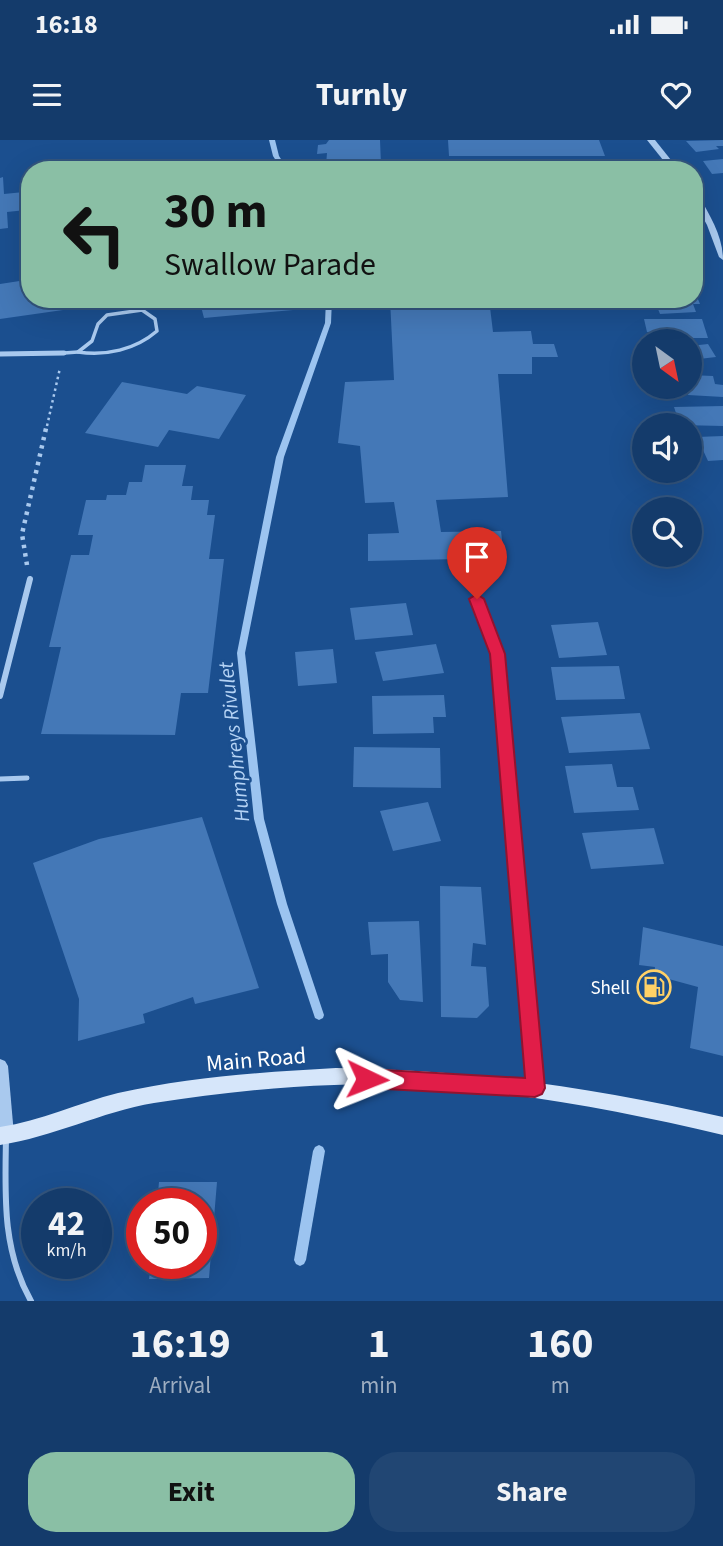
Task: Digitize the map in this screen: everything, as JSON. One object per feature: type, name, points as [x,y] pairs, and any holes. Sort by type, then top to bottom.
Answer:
[{"type":"main road","name":"Main Road","points":[[2,1136],[117,1102],[284,1078],[344,1078],[535,1088],[665,1112],[723,1126]]},
{"type":"street","points":[[652,140],[668,161]]},
{"type":"street","points":[[703,210],[723,257]]},
{"type":"street","points":[[0,354],[64,353]]},
{"type":"street","points":[[0,696],[30,579]]},
{"type":"street","points":[[477,599],[498,654],[535,1088]]},
{"type":"street","points":[[0,1066],[2,1136]]},
{"type":"lane","points":[[64,353],[97,354],[146,339],[157,331],[155,319],[142,310],[107,315],[98,324],[96,336],[78,352]]},
{"type":"lane","points":[[0,779],[27,778]]},
{"type":"lane","points":[[2,1136],[9,1252],[15,1271],[32,1301]]},
{"type":"path","points":[[30,579],[22,534],[64,353]]},
{"type":"building","points":[[329,140],[380,140],[381,161],[326,161],[327,153],[317,154],[318,145],[326,144]]},
{"type":"building","points":[[448,140],[599,140],[605,156],[449,156]]},
{"type":"building","points":[[723,140],[723,146],[716,146],[719,149],[696,152],[686,141]]},
{"type":"building","points":[[723,159],[723,173],[712,174],[703,161]]},
{"type":"building","points":[[3,177],[4,194],[21,192],[21,211],[7,212],[8,228],[0,229],[0,178]]},
{"type":"building","points":[[21,281],[21,308],[77,308],[0,319],[0,284]]},
{"type":"building","points":[[201,308],[293,308],[293,310],[204,318]]},
{"type":"building","points":[[390,308],[490,308],[493,332],[531,331],[533,344],[554,344],[558,357],[532,357],[532,374],[498,374],[508,497],[436,500],[441,532],[501,531],[504,558],[368,561],[368,534],[399,533],[394,502],[365,503],[360,446],[338,443],[345,382],[394,380]]},
{"type":"building","points":[[658,308],[694,308],[696,312],[660,314]]},
{"type":"building","points":[[644,319],[702,319],[708,338],[702,338],[702,329],[646,329]]},
{"type":"building","points":[[708,344],[716,357],[702,359],[702,345]]},
{"type":"building","points":[[702,376],[713,376],[715,384],[723,385],[723,397],[702,396]]},
{"type":"building","points":[[122,382],[187,394],[197,386],[246,395],[219,439],[169,430],[158,447],[85,433]]},
{"type":"building","points":[[723,406],[723,426],[702,426],[702,413],[676,413],[674,407]]},
{"type":"building","points":[[723,436],[723,460],[708,461],[702,448],[702,437]]},
{"type":"building","points":[[145,465],[186,465],[182,486],[193,486],[191,500],[209,500],[207,515],[215,515],[209,559],[224,559],[208,693],[181,693],[175,735],[41,734],[61,647],[49,647],[71,555],[89,555],[93,535],[78,535],[86,500],[106,500],[107,495],[126,495],[129,482],[142,482]]},
{"type":"building","points":[[406,603],[413,635],[355,640],[350,608]]},
{"type":"building","points":[[598,622],[607,655],[559,658],[551,625]]},
{"type":"building","points":[[436,644],[444,673],[383,681],[375,652]]},
{"type":"building","points":[[333,649],[337,683],[298,686],[295,652]]},
{"type":"building","points":[[619,666],[625,699],[556,700],[551,667]]},
{"type":"building","points":[[444,695],[446,717],[433,717],[434,733],[373,734],[372,696]]},
{"type":"building","points":[[640,713],[650,749],[569,753],[561,717]]},
{"type":"building","points":[[354,747],[440,748],[441,788],[353,787]]},
{"type":"building","points":[[612,764],[617,787],[633,787],[639,810],[574,813],[565,766]]},
{"type":"building","points":[[428,802],[441,841],[393,851],[380,811]]},
{"type":"building","points":[[202,817],[259,988],[195,1004],[193,997],[143,1014],[145,1023],[78,1041],[79,999],[33,863],[99,839]]},
{"type":"building","points":[[654,828],[664,864],[591,869],[582,833]]},
{"type":"building","points":[[440,886],[481,887],[486,945],[473,943],[471,966],[486,967],[489,1006],[477,1018],[441,1017]]},
{"type":"building","points":[[419,921],[423,1002],[400,1000],[388,982],[388,954],[371,955],[368,922]]},
{"type":"building","points":[[643,927],[723,946],[723,1056],[690,1048],[698,987],[654,975],[655,967],[639,965]]},
{"type":"building","points":[[159,1182],[217,1182],[216,1188],[158,1188]]},
{"type":"waterway","name":"Humphreys Rivulet","points":[[272,140],[279,161]]},
{"type":"waterway","name":"Humphreys Rivulet","points":[[319,1015],[282,904],[259,819],[241,653],[280,457],[328,323],[329,308]]},
{"type":"waterway","name":"Humphreys Rivulet","points":[[300,1260],[319,1151]]},
{"type":"place","name":"Shell","points":[[654,987]]},
{"type":"route","points":[[367,1079],[535,1088],[498,654],[477,599]]}]
